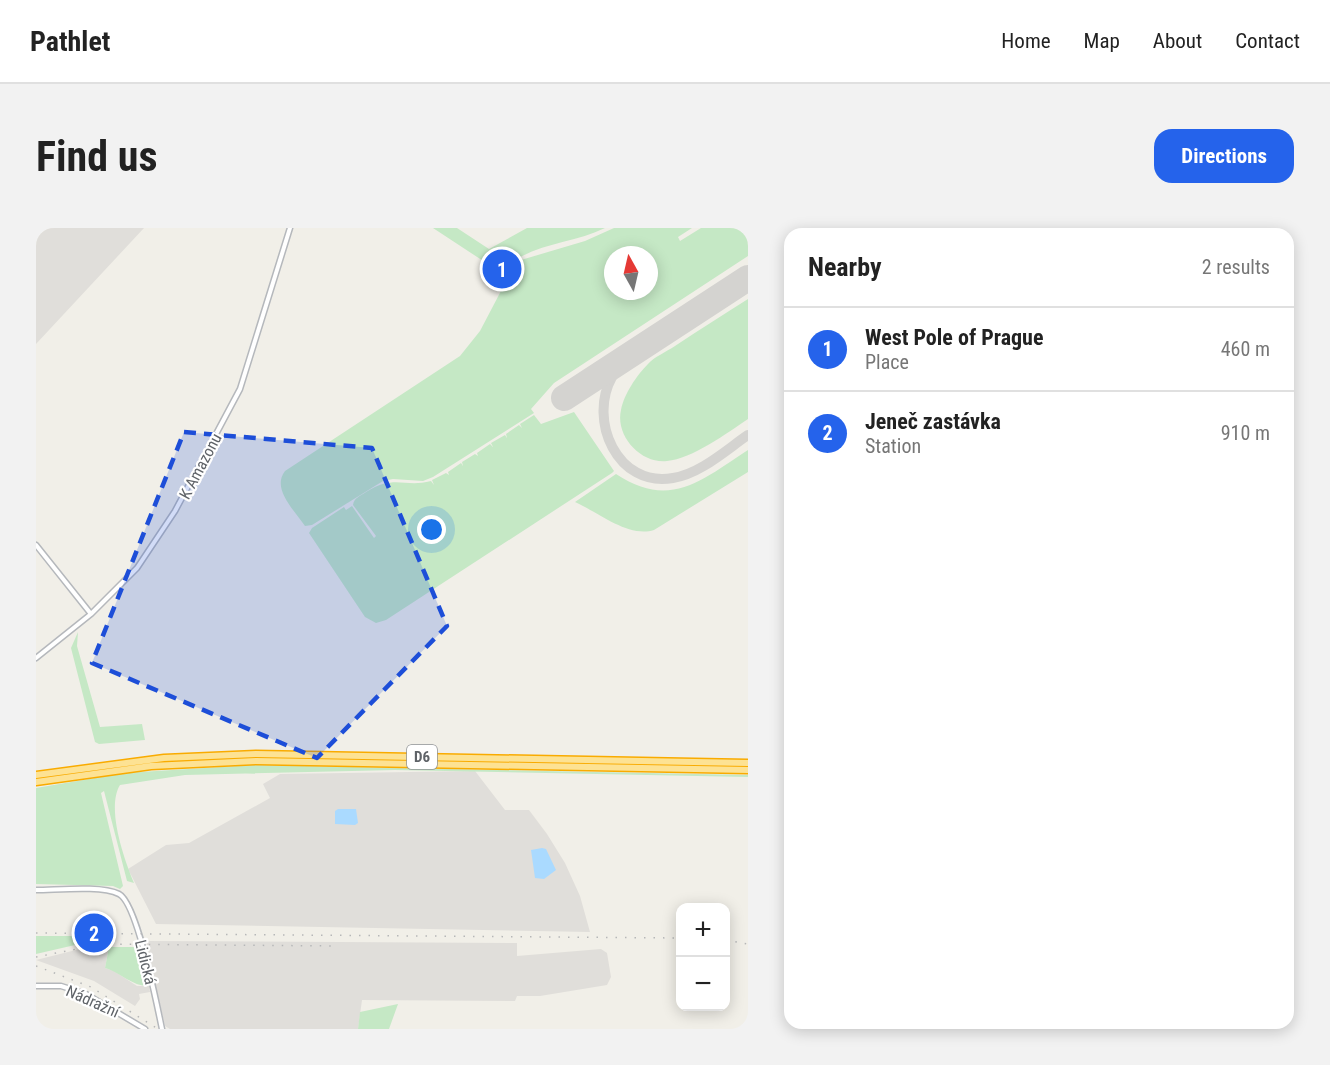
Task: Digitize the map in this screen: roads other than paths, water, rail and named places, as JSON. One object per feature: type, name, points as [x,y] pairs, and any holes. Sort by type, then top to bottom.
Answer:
[{"type":"highway","name":"D6","points":[[36,776],[126,762],[245,754],[748,763]]},
{"type":"highway","name":"D6","points":[[36,782],[139,767],[235,761],[748,770]]},
{"type":"street","name":"K Amazonu","points":[[36,658],[91,614],[148,555],[188,489],[236,397],[290,228]]},
{"type":"street","points":[[36,545],[91,614]]},
{"type":"street","name":"Lidická","points":[[36,890],[110,891],[124,897],[135,918],[162,1029]]},
{"type":"street","name":"Nádražní","points":[[36,986],[60,986],[86,994],[145,1029]]},
{"type":"water","points":[[356,809],[358,823],[355,825],[335,824],[335,811]]},
{"type":"water","points":[[546,849],[556,870],[544,879],[535,878],[531,850]]},
{"type":"railway","points":[[36,933],[676,938]]},
{"type":"railway","points":[[730,941],[748,944]]},
{"type":"railway","points":[[36,957],[102,944],[336,946]]},
{"type":"railway","points":[[36,966],[91,987],[158,1029]]},
{"type":"place","name":"West Pole of Prague","points":[[502,269]]},
{"type":"place","name":"Jeneč zastávka","points":[[94,933]]}]
